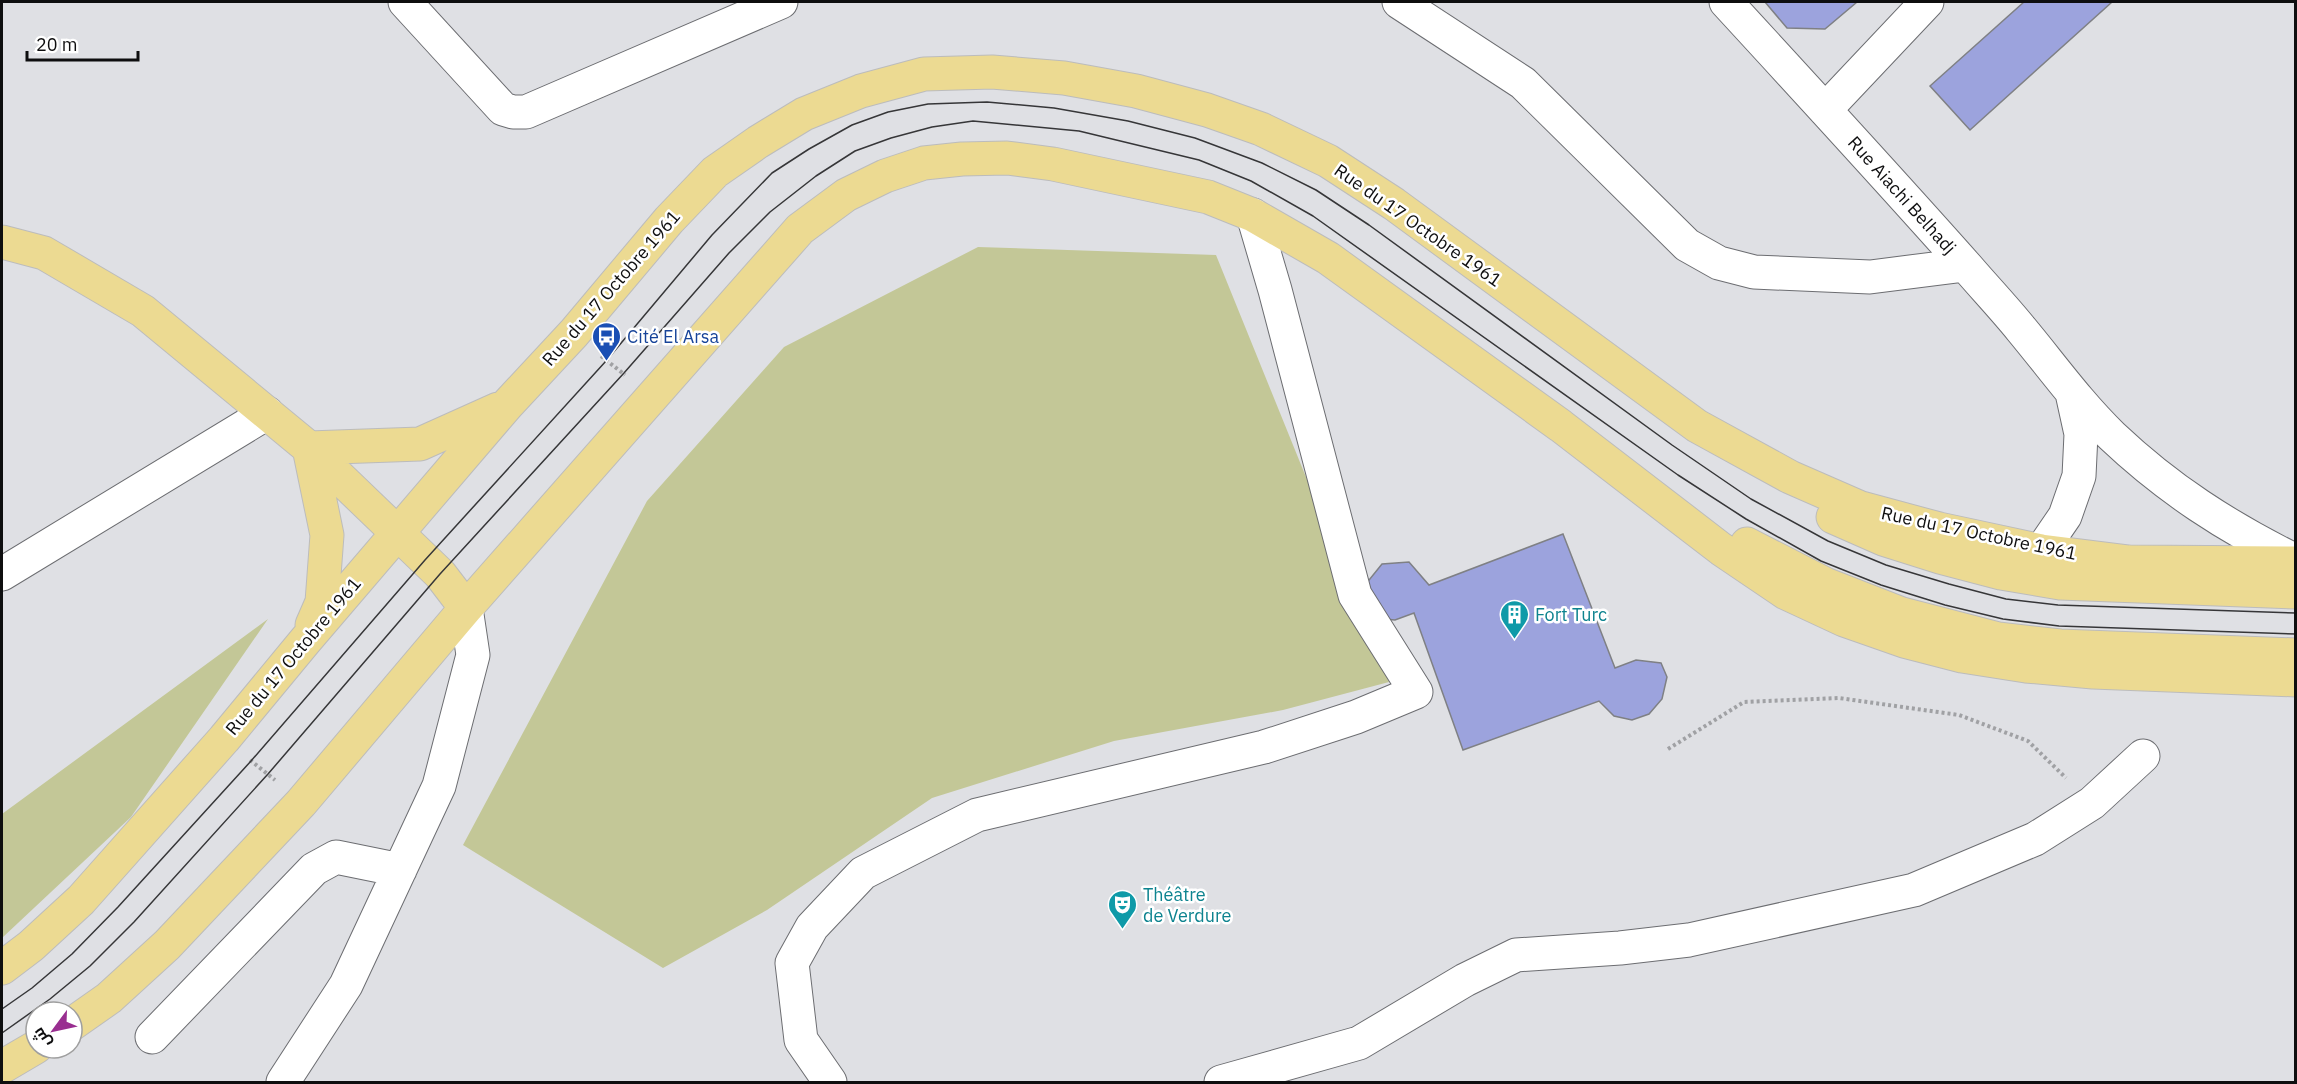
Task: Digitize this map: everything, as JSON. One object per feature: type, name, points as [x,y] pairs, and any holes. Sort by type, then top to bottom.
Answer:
[{"type":"main road","name":"Rue du 17 Octobre 1961","points":[[2,968],[31,946],[81,900],[224,739],[305,640],[507,405],[574,333],[669,220],[715,172],[804,114],[861,90],[924,74],[992,72],[1064,78],[1136,91],[1207,110],[1261,129],[1328,161],[1394,204],[1697,426],[1790,477],[1862,508],[1939,529],[2041,551],[2129,562],[2295,562]]},
{"type":"main road","points":[[84,1016],[109,998],[167,945],[301,803],[466,608],[800,229],[846,195],[885,176],[924,163],[1007,158],[1053,164],[1208,197],[1253,215],[1328,258],[1561,426],[1721,549],[1786,593],[1844,620],[1904,641],[1962,656],[2026,666],[2093,672],[2295,680]]},
{"type":"main road","points":[[2,242],[44,253],[144,311],[309,448],[399,532],[440,574],[466,608]]},
{"type":"main road","points":[[309,448],[420,444],[507,405]]},
{"type":"main road","points":[[1561,426],[1762,553],[1825,584],[1902,614],[1998,639],[2060,646],[2295,655]]},
{"type":"main road","points":[[1697,426],[1792,496],[1883,539],[1940,557],[2001,573],[2060,584],[2295,592]]},
{"type":"main road","points":[[305,640],[322,602],[327,535],[309,448]]},
{"type":"main road","points":[[2,1067],[24,1054]]},
{"type":"street","points":[[405,2],[503,109],[513,112],[526,112],[781,2]]},
{"type":"street","points":[[1399,2],[1523,83],[1687,244],[1719,263],[1755,272],[1870,277],[1965,265]]},
{"type":"street","name":"Rue Aiachi Belhadj","points":[[1726,2],[1965,265],[2072,393],[2111,435],[2172,488],[2200,508],[2249,538],[2295,562]]},
{"type":"street","points":[[1826,110],[1927,2]]},
{"type":"street","points":[[830,1083],[801,1040],[792,963],[812,927],[863,873],[977,815],[1264,747],[1356,717],[1416,692],[1356,595],[1253,215]]},
{"type":"street","name":"Rue Aiachi Belhadj","points":[[2041,551],[2065,516],[2079,476],[2081,434],[2072,393]]},
{"type":"street","points":[[2,574],[267,413]]},
{"type":"street","points":[[283,1083],[346,985],[439,786],[473,655],[466,608]]},
{"type":"street","points":[[1221,1083],[1359,1043],[1465,980],[1516,955],[1620,948],[1689,940],[1914,890],[2035,838],[2092,803],[2143,756]]},
{"type":"street","points":[[152,1037],[314,869],[336,857],[400,870]]},
{"type":"path","points":[[574,333],[624,374],[648,400]]},
{"type":"path","points":[[1668,749],[1744,702],[1839,698],[1959,715],[2028,741],[2092,803]]},
{"type":"path","points":[[224,739],[301,803]]},
{"type":"green space","points":[[978,247],[1216,255],[1389,682],[1283,710],[1114,741],[932,798],[767,910],[663,968],[463,845],[647,501],[784,347]]},
{"type":"green space","points":[[268,619],[131,817],[2,938],[2,814]]},
{"type":"building","points":[[1765,2],[1857,2],[1825,29],[1787,28]]},
{"type":"building","points":[[2024,2],[2112,2],[1970,130],[1930,86]]},
{"type":"building","name":"Fort Turc","points":[[1563,534],[1615,668],[1636,660],[1661,663],[1667,677],[1662,699],[1649,714],[1632,720],[1614,716],[1599,701],[1463,750],[1414,613],[1395,620],[1384,619],[1365,585],[1382,564],[1409,562],[1429,585]]},
{"type":"tram line","points":[[2,1009],[32,988],[72,954],[118,907],[251,761],[425,560],[606,361],[712,235],[772,173],[852,125],[888,112],[928,104],[987,102],[1054,108],[1128,121],[1195,138],[1262,163],[1316,190],[1369,225],[1672,445],[1751,499],[1828,541],[1886,565],[2006,599],[2058,605],[2296,613]]},
{"type":"tram line","points":[[2,1033],[50,999],[90,966],[134,922],[268,774],[440,574],[624,373],[729,253],[770,212],[816,176],[855,151],[932,127],[973,121],[1079,131],[1199,160],[1251,181],[1313,216],[1678,475],[1746,519],[1821,561],[1881,585],[1945,605],[2003,619],[2059,626],[2296,634]]},
{"type":"place","name":"Cité El Arsa","points":[[606,362]]},
{"type":"place","name":"Fort Turc","points":[[1514,640]]},
{"type":"place","name":"Théâtre de Verdure","points":[[1122,930]]}]
